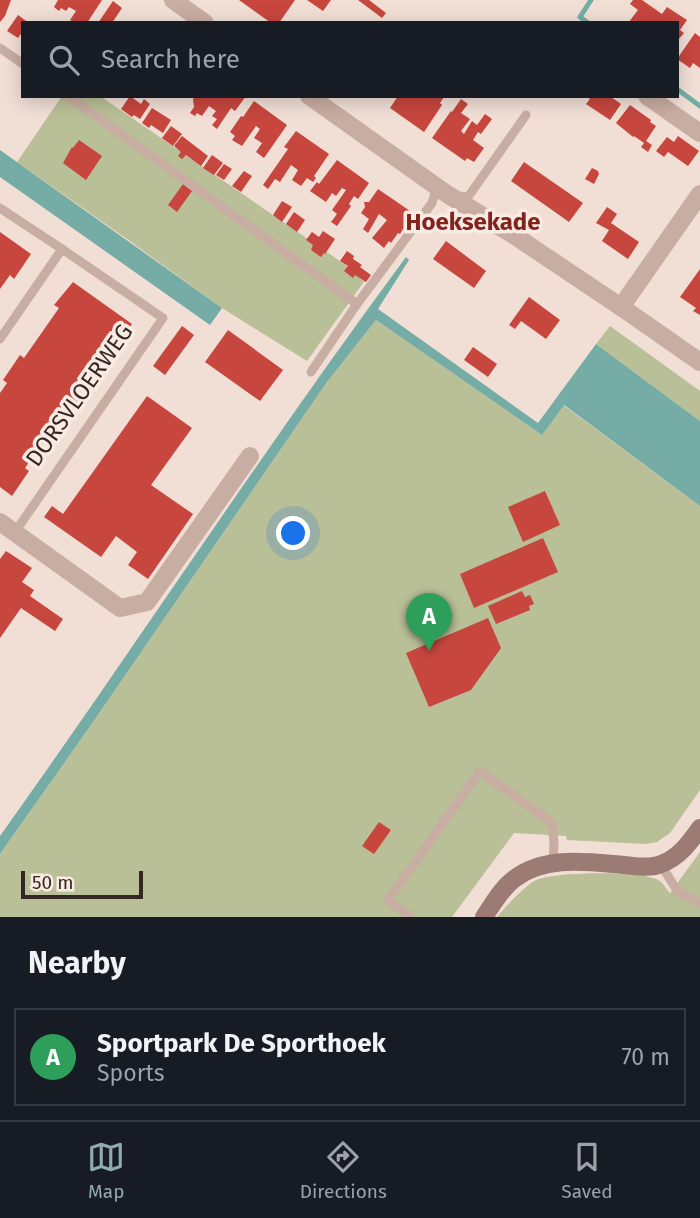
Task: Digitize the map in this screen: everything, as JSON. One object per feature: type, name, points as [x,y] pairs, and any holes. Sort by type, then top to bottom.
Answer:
[{"type":"street","points":[[173,0],[202,21]]},
{"type":"street","points":[[312,98],[472,211],[515,236],[700,362]]},
{"type":"street","points":[[650,98],[700,133]]},
{"type":"street","points":[[621,307],[700,194]]},
{"type":"street","name":"DORSVLOERWEG","points":[[7,527],[120,608],[147,602],[250,456]]},
{"type":"street","points":[[484,917],[514,878],[529,871],[553,863],[579,862],[645,867],[661,865],[674,858],[688,845],[700,828]]},
{"type":"lane","points":[[0,48],[21,63]]},
{"type":"lane","points":[[71,98],[357,304]]},
{"type":"lane","points":[[311,372],[357,304],[442,190],[468,197],[526,115]]},
{"type":"lane","name":"DORSVLOERWEG","points":[[0,208],[163,318],[7,527]]},
{"type":"lane","points":[[0,339],[62,249]]},
{"type":"lane","points":[[411,917],[388,900],[480,771],[552,823],[553,863]]},
{"type":"lane","points":[[661,865],[678,892],[700,903]]},
{"type":"green space","points":[[61,98],[103,98],[366,279],[307,361],[222,308],[17,162]]},
{"type":"green space","points":[[376,320],[542,435],[563,405],[700,506],[700,790],[670,833],[657,842],[646,844],[567,840],[566,836],[514,833],[452,917],[0,917],[0,854],[327,382]]},
{"type":"green space","points":[[610,326],[700,391],[700,421],[596,344]]},
{"type":"green space","points":[[700,852],[700,917],[497,917],[527,886],[546,877],[599,873],[636,875],[660,881],[670,893]]},
{"type":"water","points":[[0,150],[222,308],[210,325],[0,177]]},
{"type":"water","points":[[406,257],[409,260],[378,309],[538,423],[596,344],[700,421],[700,506],[564,405],[542,435],[376,320],[327,382],[0,854],[0,836],[303,400]]},
{"type":"building","points":[[0,0],[11,0],[0,22]]},
{"type":"building","points":[[58,0],[102,0],[88,21],[72,21],[76,11],[69,7],[66,11],[61,8],[59,11],[54,7]]},
{"type":"building","points":[[239,0],[295,0],[280,21],[268,21]]},
{"type":"building","points":[[307,0],[331,0],[323,11]]},
{"type":"building","points":[[358,0],[369,0],[386,13],[382,18]]},
{"type":"building","points":[[633,0],[642,0],[662,14],[667,7],[687,20],[680,30],[684,33],[679,39],[679,21],[630,21],[638,10],[630,4]]},
{"type":"building","points":[[113,1],[122,8],[113,21],[99,21]]},
{"type":"building","points":[[18,15],[26,21],[21,21],[21,34],[18,38],[7,31]]},
{"type":"building","points":[[695,33],[700,37],[700,68],[693,63],[690,68],[679,60],[679,56]]},
{"type":"building","points":[[129,98],[141,104],[144,99],[150,104],[140,119],[121,109]]},
{"type":"building","points":[[245,98],[235,111],[231,108],[217,129],[212,125],[217,119],[212,116],[216,111],[209,106],[202,116],[197,113],[195,116],[190,113],[194,107],[193,100]]},
{"type":"building","points":[[397,98],[443,98],[440,103],[442,105],[424,132],[390,108]]},
{"type":"building","points":[[612,98],[621,104],[610,120],[586,104],[590,99]]},
{"type":"building","points":[[461,99],[468,104],[461,113],[470,119],[461,131],[464,134],[472,121],[477,125],[485,114],[492,119],[473,140],[484,148],[474,162],[467,158],[465,161],[432,138]]},
{"type":"building","points":[[254,101],[287,125],[264,158],[256,152],[262,143],[254,138],[260,129],[256,126],[242,146],[232,140],[235,136],[230,132]]},
{"type":"building","points":[[630,105],[656,126],[646,141],[652,145],[648,152],[641,147],[644,143],[616,123]]},
{"type":"building","points":[[152,108],[171,120],[163,133],[142,123]]},
{"type":"building","points":[[171,126],[182,134],[173,146],[162,138]]},
{"type":"building","points":[[296,131],[329,154],[314,176],[316,178],[313,182],[307,178],[301,186],[292,180],[298,170],[291,165],[280,182],[275,179],[268,189],[263,185],[288,149],[284,147]]},
{"type":"building","points":[[182,136],[208,156],[201,166],[186,155],[182,159],[178,156],[181,152],[174,146]]},
{"type":"building","points":[[678,136],[699,151],[688,166],[668,152],[664,157],[656,151],[667,137],[674,142]]},
{"type":"building","points":[[79,140],[102,156],[86,180],[63,163]]},
{"type":"building","points":[[212,155],[223,163],[214,175],[203,168]]},
{"type":"building","points":[[337,160],[369,183],[358,199],[354,196],[349,204],[351,206],[337,226],[331,222],[337,214],[332,210],[346,190],[342,188],[336,196],[332,193],[326,202],[310,191],[317,182],[319,184]]},
{"type":"building","points":[[524,162],[583,203],[569,222],[511,181]]},
{"type":"building","points":[[224,164],[232,169],[224,180],[216,175]]},
{"type":"building","points":[[592,168],[599,174],[594,184],[585,179]]},
{"type":"building","points":[[244,171],[252,176],[241,192],[232,186]]},
{"type":"building","points":[[183,184],[192,191],[177,212],[168,205]]},
{"type":"building","points":[[378,189],[413,213],[400,234],[384,248],[372,238],[387,220],[379,214],[368,233],[363,229],[369,219],[361,213],[365,207],[364,202],[369,202]]},
{"type":"building","points":[[282,201],[292,207],[282,222],[273,215]]},
{"type":"building","points":[[607,207],[617,214],[611,223],[639,242],[628,259],[602,241],[609,230],[596,223]]},
{"type":"building","points":[[294,212],[305,220],[297,232],[286,224]]},
{"type":"building","points":[[323,231],[335,239],[321,257],[311,250],[313,245],[306,240],[312,232],[319,237]]},
{"type":"building","points":[[0,232],[31,254],[14,279],[10,275],[0,289]]},
{"type":"building","points":[[446,241],[486,271],[474,288],[433,259]]},
{"type":"building","points":[[347,251],[362,265],[360,267],[371,275],[366,282],[355,275],[353,278],[344,271],[348,266],[340,261]]},
{"type":"building","points":[[700,269],[700,315],[693,311],[696,308],[680,297]]},
{"type":"building","points":[[73,282],[132,324],[115,348],[111,345],[76,394],[81,397],[63,422],[59,419],[25,468],[29,471],[12,496],[0,487],[0,393],[7,383],[3,380],[20,355],[24,358],[59,308],[54,305]]},
{"type":"building","points":[[529,297],[560,320],[546,339],[521,321],[515,329],[509,325]]},
{"type":"building","points":[[182,326],[194,335],[165,375],[153,366]]},
{"type":"building","points":[[228,330],[283,370],[260,401],[205,362]]},
{"type":"building","points":[[473,347],[497,364],[488,377],[464,360]]},
{"type":"building","points":[[147,396],[192,428],[151,485],[193,514],[148,579],[128,565],[137,552],[116,536],[101,557],[44,517],[52,506],[63,514]]},
{"type":"building","points":[[545,491],[560,525],[523,542],[508,507]]},
{"type":"building","points":[[543,538],[558,572],[474,608],[460,574]]},
{"type":"building","points":[[6,551],[32,568],[22,582],[34,590],[30,596],[63,619],[55,631],[21,608],[0,638],[0,559]]},
{"type":"building","points":[[522,591],[525,597],[530,595],[534,604],[529,606],[530,610],[496,624],[488,606]]},
{"type":"building","points":[[488,618],[501,648],[471,690],[429,707],[406,653]]},
{"type":"building","points":[[379,822],[391,830],[374,854],[362,846]]},
{"type":"waterway","points":[[585,21],[580,17],[591,0]]},
{"type":"waterway","points":[[679,90],[700,106]]},
{"type":"place","name":"Sportpark De Sporthoek","points":[[429,651]]},
{"type":"district","name":"Hoeksekade","points":[[473,222]]}]
